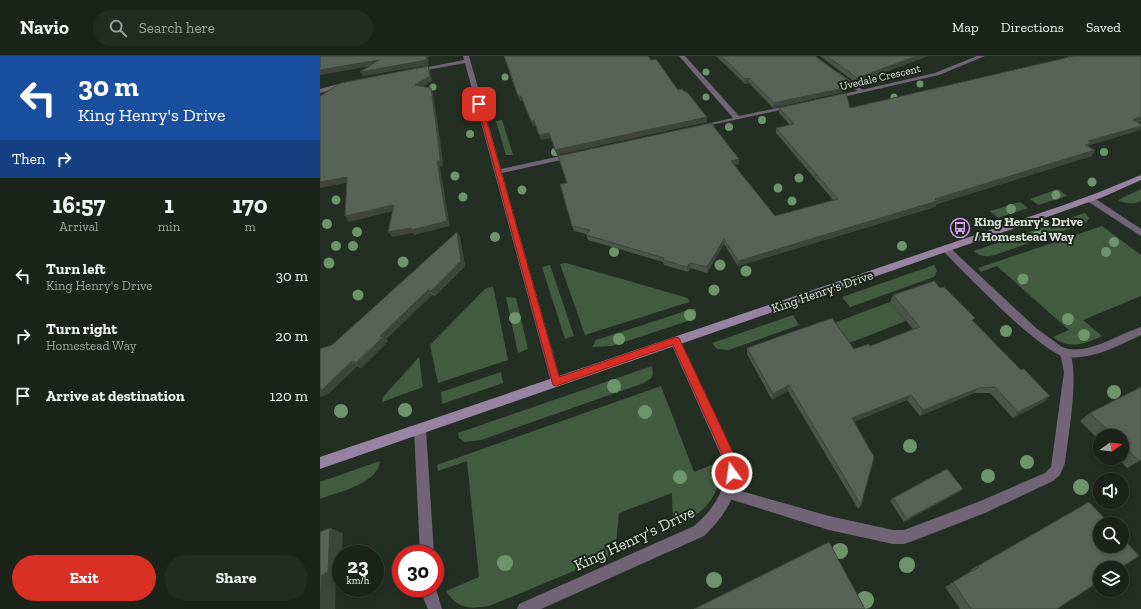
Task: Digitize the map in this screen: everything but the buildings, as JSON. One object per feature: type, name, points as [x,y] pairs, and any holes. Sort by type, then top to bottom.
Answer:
[{"type":"street","points":[[682,56],[737,118]]},
{"type":"street","name":"Uvedale Crescent","points":[[824,99],[937,74],[982,56]]},
{"type":"street","points":[[410,71],[467,59],[556,382]]},
{"type":"street","points":[[834,71],[860,91]]},
{"type":"street","points":[[320,91],[353,82]]},
{"type":"street","points":[[691,129],[795,106]]},
{"type":"street","points":[[498,172],[575,155]]},
{"type":"street","name":"King Henry's Drive","points":[[320,463],[1090,199],[1141,177]]},
{"type":"street","points":[[1090,199],[1141,233]]},
{"type":"street","points":[[945,248],[1032,331],[1053,347],[1065,353],[1074,354],[1091,351],[1141,331]]},
{"type":"street","name":"King Henry's Drive","points":[[524,609],[699,531],[709,523],[717,513],[727,493],[732,473],[730,462],[676,341]]},
{"type":"street","points":[[727,493],[829,523],[904,537],[980,508],[1050,477],[1056,471],[1059,463],[1069,372],[1065,353]]},
{"type":"street","points":[[420,429],[426,545]]},
{"type":"street","points":[[430,597],[435,609]]},
{"type":"green space","points":[[502,120],[513,155],[506,155],[496,121]]},
{"type":"green space","points":[[1058,189],[1067,196],[1038,205],[1030,199]]},
{"type":"green space","points":[[1141,189],[1141,201],[1130,204],[1118,200]]},
{"type":"green space","points":[[1020,202],[1028,208],[998,218],[990,211]]},
{"type":"green space","points":[[1085,213],[1089,218],[1086,223],[995,255],[984,256],[974,251]]},
{"type":"green space","points":[[1102,226],[1141,255],[1141,296],[1083,320],[1102,336],[1089,341],[1071,345],[1059,341],[1053,337],[1069,330],[997,266],[981,272],[978,268]]},
{"type":"green space","points":[[566,263],[688,298],[689,302],[585,335],[560,264]]},
{"type":"green space","points":[[550,265],[574,336],[565,339],[542,267]]},
{"type":"green space","points":[[934,265],[937,271],[934,277],[850,307],[842,297]]},
{"type":"green space","points":[[493,286],[508,360],[438,383],[430,345],[485,289]]},
{"type":"green space","points":[[506,297],[516,298],[528,349],[518,353]]},
{"type":"green space","points":[[890,302],[906,321],[818,355],[804,334]]},
{"type":"green space","points":[[695,308],[696,312],[694,319],[612,346],[592,347],[596,340]]},
{"type":"green space","points":[[793,315],[799,325],[729,350],[717,349],[712,343]]},
{"type":"green space","points":[[419,357],[423,387],[382,402],[383,397]]},
{"type":"green space","points":[[652,366],[653,374],[651,378],[644,383],[481,440],[465,442],[459,438],[458,433]]},
{"type":"green space","points":[[501,372],[503,383],[442,404],[441,392]]},
{"type":"green space","points":[[661,386],[694,472],[719,462],[718,486],[714,495],[701,511],[673,529],[672,493],[619,513],[615,554],[489,606],[464,606],[450,597],[446,591],[479,577],[467,461],[438,471],[437,465]]},
{"type":"green space","points":[[380,461],[378,469],[365,481],[346,490],[320,499],[320,482]]},
{"type":"place","name":"King Henry's Drive / Homestead Way","points":[[960,228]]},
{"type":"route","points":[[479,104],[556,382],[676,341],[724,446],[732,468],[732,473]]}]
